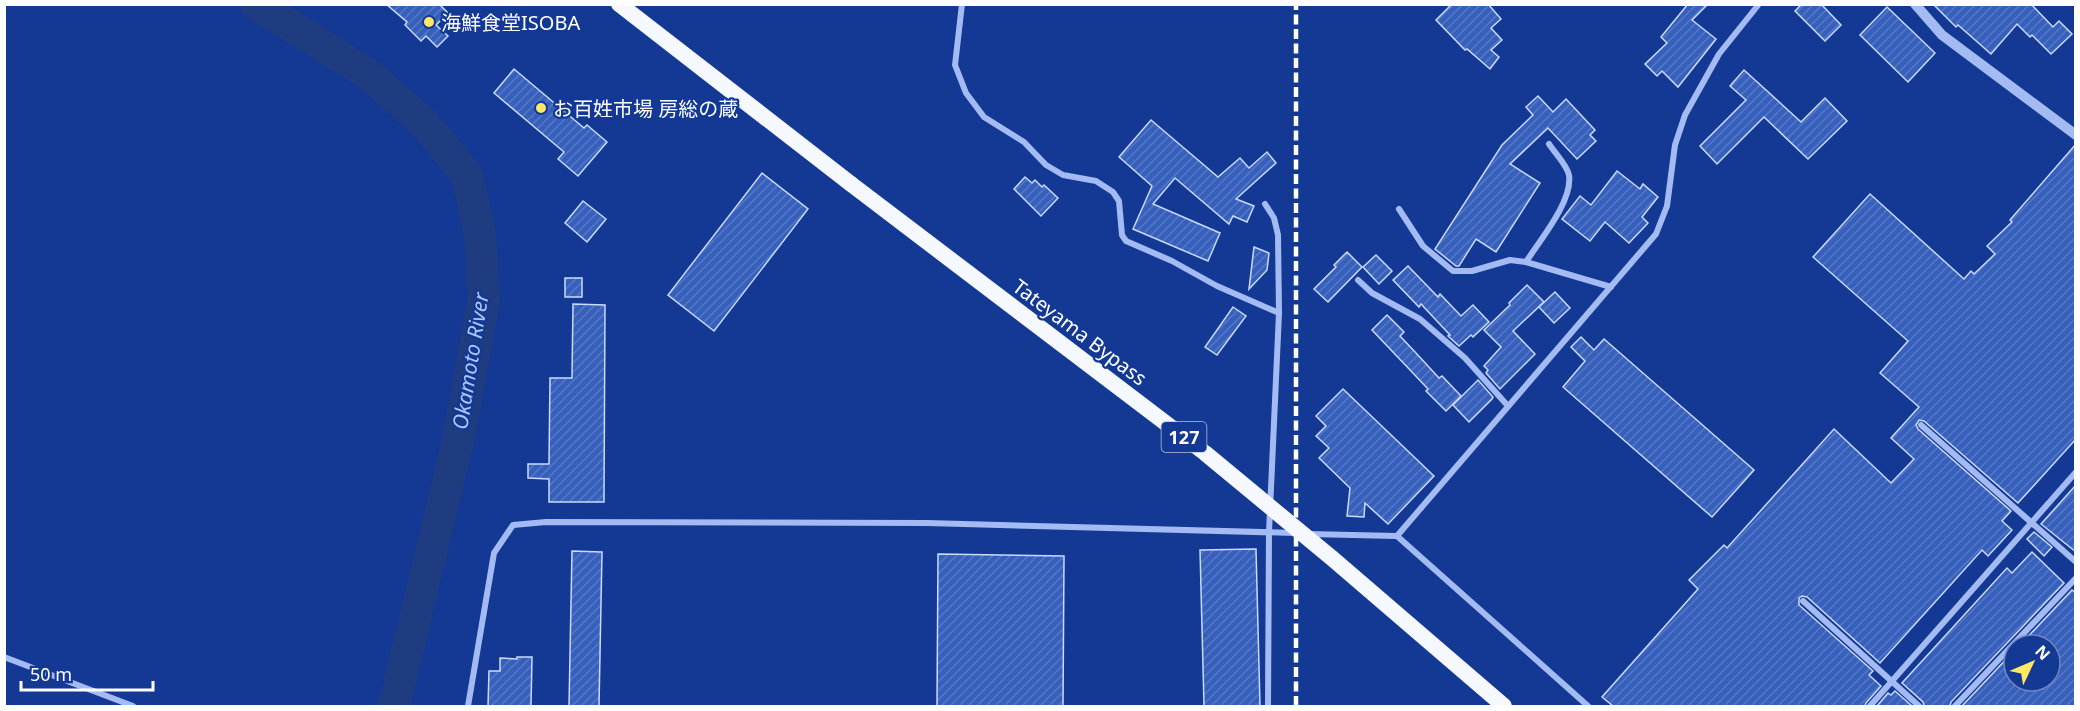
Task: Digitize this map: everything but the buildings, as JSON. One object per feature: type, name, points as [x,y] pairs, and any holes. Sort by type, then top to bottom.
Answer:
[{"type":"highway","name":"Tateyama Bypass","points":[[619,4],[1205,453],[1334,559],[1504,706]]},
{"type":"street","points":[[962,4],[956,65],[966,93],[984,117],[1024,142],[1046,165],[1063,175],[1096,181],[1113,192],[1119,201],[1122,235],[1126,241],[1172,261],[1217,286],[1280,313]]},
{"type":"street","points":[[1397,536],[1656,234],[1667,206],[1675,145],[1685,115],[1719,54],[1759,4]]},
{"type":"street","points":[[1915,4],[1942,35],[2076,135]]},
{"type":"street","points":[[1527,262],[1563,204],[1569,186],[1569,173],[1549,144]]},
{"type":"street","points":[[1265,204],[1274,218],[1278,235],[1280,313],[1269,532],[1268,706]]},
{"type":"street","points":[[1399,209],[1422,246],[1453,272],[1472,271],[1510,260],[1527,262],[1611,287]]},
{"type":"street","points":[[1358,280],[1372,293],[1420,319],[1465,358],[1508,406]]},
{"type":"street","points":[[1921,425],[2076,562]]},
{"type":"street","points":[[1870,706],[2076,472]]},
{"type":"street","points":[[468,706],[494,553],[513,525],[546,522],[915,522],[1397,536],[1588,706]]},
{"type":"street","points":[[1955,706],[2076,578]]},
{"type":"street","points":[[1803,601],[1919,706]]},
{"type":"street","points":[[4,657],[133,706]]},
{"type":"water","points":[[245,5],[284,5],[329,39],[363,70],[342,63]]},
{"type":"waterway","name":"Okamoto River","points":[[256,4],[368,74],[423,122],[467,175],[480,234],[484,299],[458,441],[394,706]]},
{"type":"railway","points":[[1296,4],[1296,706]]},
{"type":"place","name":"海鮮食堂ISOBA","points":[[429,22]]},
{"type":"place","name":"お百姓市場 房総の蔵","points":[[541,108]]}]
